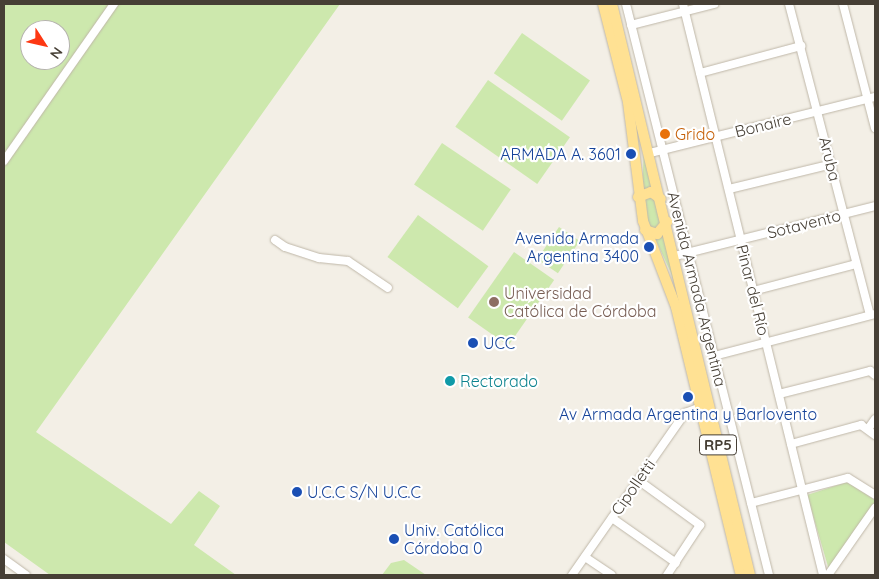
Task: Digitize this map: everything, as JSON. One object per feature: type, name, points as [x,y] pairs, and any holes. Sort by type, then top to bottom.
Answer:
[{"type":"main road","name":"Avenida Armada Argentina","points":[[603,4],[636,144],[638,197],[645,230],[670,288],[701,407],[741,575]]},
{"type":"main road","name":"RP5","points":[[612,4],[650,153]]},
{"type":"main road","name":"Avenida Armada Argentina","points":[[650,153],[750,575]]},
{"type":"main road","points":[[638,197],[654,192],[661,200]]},
{"type":"main road","points":[[645,230],[657,234],[667,222]]},
{"type":"street","points":[[4,161],[114,4]]},
{"type":"street","name":"Avenida Armada Argentina","points":[[626,4],[769,575]]},
{"type":"street","points":[[631,25],[684,7],[714,4]]},
{"type":"street","name":"Aruba","points":[[790,4],[856,264],[873,315]]},
{"type":"street","points":[[843,4],[872,98],[875,128]]},
{"type":"street","name":"Pinar del Río","points":[[684,7],[824,575]]},
{"type":"street","points":[[700,73],[801,46]]},
{"type":"street","name":"Bonaire","points":[[650,153],[872,98]]},
{"type":"street","points":[[728,189],[832,164]]},
{"type":"street","name":"Sotavento","points":[[675,256],[875,206]]},
{"type":"street","points":[[275,240],[285,248],[319,258],[348,261],[388,288]]},
{"type":"street","points":[[753,291],[856,264]]},
{"type":"street","points":[[714,356],[873,315]]},
{"type":"street","points":[[779,394],[873,373]]},
{"type":"street","name":"Cipolletti","points":[[572,575],[685,412],[701,407]]},
{"type":"street","points":[[791,444],[865,427],[875,419]]},
{"type":"street","points":[[865,427],[875,435]]},
{"type":"street","points":[[638,480],[700,525],[668,575]]},
{"type":"street","points":[[751,503],[802,490],[854,480],[875,495]]},
{"type":"street","points":[[828,575],[875,508]]},
{"type":"street","points":[[612,518],[676,564]]},
{"type":"street","points":[[585,556],[612,575]]},
{"type":"street","points":[[4,559],[26,575]]},
{"type":"green space","points":[[4,4],[340,4],[36,432],[171,524],[199,491],[220,506],[194,545],[236,575],[50,575],[4,542]]},
{"type":"green space","points":[[522,33],[590,81],[562,121],[494,73]]},
{"type":"green space","points":[[488,80],[570,137],[537,184],[455,127]]},
{"type":"green space","points":[[442,143],[511,189],[483,231],[414,184]]},
{"type":"green space","points":[[644,147],[655,190],[642,192]]},
{"type":"green space","points":[[645,196],[655,197],[663,224],[655,231],[648,225]]},
{"type":"green space","points":[[418,215],[488,266],[458,308],[387,257]]},
{"type":"green space","points":[[559,227],[580,241],[558,273],[537,259]]},
{"type":"green space","points":[[664,233],[684,316],[671,273],[654,236]]},
{"type":"green space","points":[[514,252],[554,280],[508,346],[468,318]]},
{"type":"green space","points":[[847,482],[875,500],[875,507],[829,570],[807,495]]},
{"type":"green space","points":[[404,560],[426,575],[382,575],[391,563]]},
{"type":"place","name":"Grido","points":[[665,134]]},
{"type":"place","name":"ARMADA A. 3601","points":[[631,154]]},
{"type":"place","name":"Avenida Armada Argentina 3400","points":[[649,247]]},
{"type":"place","name":"Universidad Católica de Córdoba","points":[[494,302]]},
{"type":"place","name":"UCC","points":[[473,343]]},
{"type":"place","name":"Rectorado","points":[[450,381]]},
{"type":"place","name":"Av Armada Argentina y Barlovento","points":[[688,397]]},
{"type":"place","name":"U.C.C S/N U.C.C","points":[[297,492]]},
{"type":"place","name":"Univ. Católica Córdoba 0","points":[[394,539]]}]
